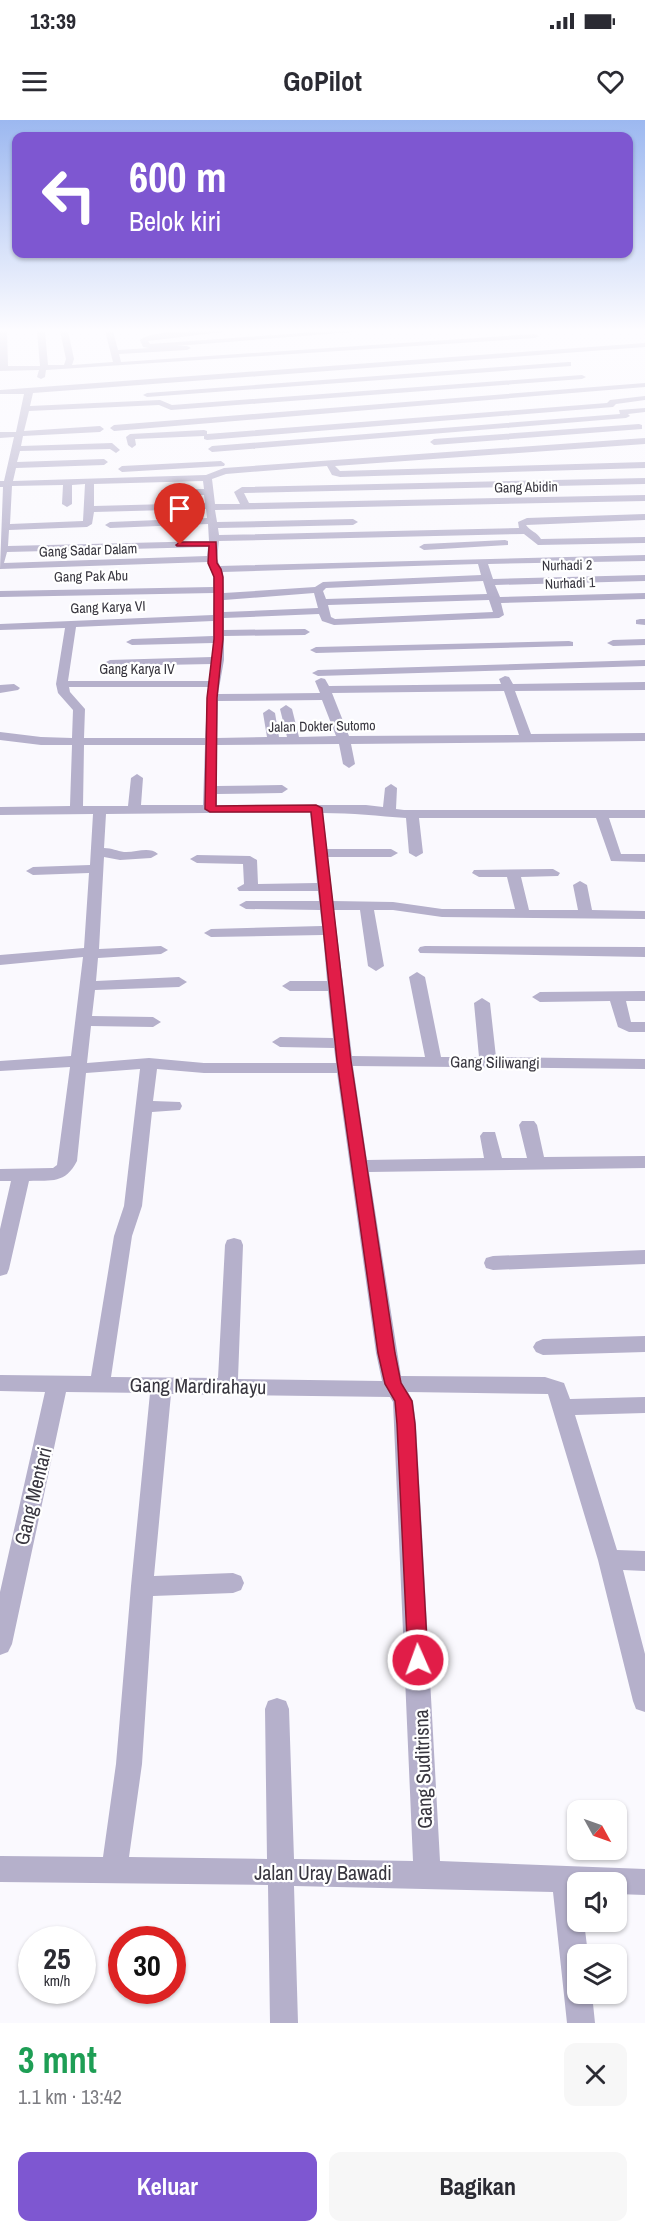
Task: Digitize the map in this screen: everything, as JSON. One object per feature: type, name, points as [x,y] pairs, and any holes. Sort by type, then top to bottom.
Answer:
[{"type":"street","points":[[0,561],[5,527],[4,484],[13,465],[22,420]]},
{"type":"street","points":[[114,428],[181,420]]},
{"type":"street","points":[[197,420],[223,468]]},
{"type":"street","points":[[132,445],[130,437],[206,435],[416,420],[426,432]]},
{"type":"street","points":[[212,449],[560,420]]},
{"type":"street","points":[[631,420],[643,430]]},
{"type":"street","points":[[0,435],[19,435],[100,424],[21,425]]},
{"type":"street","points":[[419,443],[643,430]]},
{"type":"street","points":[[122,469],[223,468],[329,463],[643,430]]},
{"type":"street","points":[[16,449],[114,448],[156,444]]},
{"type":"street","points":[[13,465],[104,462]]},
{"type":"street","points":[[329,463],[335,473],[339,474],[645,465]]},
{"type":"street","points":[[4,484],[207,478],[223,468]]},
{"type":"street","points":[[207,478],[214,564],[219,593],[218,660],[213,690],[210,809]]},
{"type":"street","points":[[246,507],[239,492],[242,490],[645,481]]},
{"type":"street","points":[[66,504],[68,482]]},
{"type":"street","points":[[5,527],[87,524],[90,509],[89,482]]},
{"type":"street","points":[[180,492],[208,492]]},
{"type":"street","name":"Gang Abidin","points":[[90,509],[645,498]]},
{"type":"street","points":[[428,512],[645,508]]},
{"type":"street","points":[[526,537],[521,524],[525,521],[645,517]]},
{"type":"street","points":[[3,549],[111,546],[304,523],[350,522],[349,535]]},
{"type":"street","points":[[304,523],[307,536]]},
{"type":"street","points":[[110,525],[213,533],[307,536],[526,537],[538,542],[645,540]]},
{"type":"street","points":[[62,538],[111,537],[111,546]]},
{"type":"street","points":[[145,538],[164,541]]},
{"type":"street","points":[[424,547],[516,543]]},
{"type":"street","name":"Gang Sadar Dalam","points":[[0,566],[645,558]]},
{"type":"street","points":[[318,590],[326,619],[334,622],[495,617],[500,615],[482,561]]},
{"type":"street","name":"Nurhadi 2","points":[[318,590],[327,584],[645,578]]},
{"type":"street","name":"Gang Pak Abu","points":[[0,594],[318,590]]},
{"type":"street","name":"Nurhadi 1","points":[[323,606],[645,596]]},
{"type":"street","name":"Gang Karya VI","points":[[0,627],[218,616],[323,606]]},
{"type":"street","points":[[70,623],[62,684],[64,693],[79,709],[76,741],[76,810]]},
{"type":"street","points":[[132,642],[218,636],[494,646],[569,644]]},
{"type":"street","points":[[312,641],[318,673],[344,740],[349,765]]},
{"type":"street","points":[[613,643],[645,642]]},
{"type":"street","points":[[494,646],[526,738]]},
{"type":"street","points":[[110,663],[218,660]]},
{"type":"street","points":[[318,673],[645,663]]},
{"type":"street","name":"Gang Karya IV","points":[[62,684],[213,690],[325,691],[645,686]]},
{"type":"street","points":[[0,688],[14,688]]},
{"type":"street","points":[[286,709],[294,741]]},
{"type":"street","points":[[269,712],[274,741]]},
{"type":"street","name":"Jalan Dokter Sutomo","points":[[0,736],[25,740],[76,741],[645,737]]},
{"type":"street","points":[[134,809],[137,778]]},
{"type":"street","points":[[389,814],[391,788]]},
{"type":"street","points":[[211,790],[282,789]]},
{"type":"street","points":[[247,808],[250,790]]},
{"type":"street","points":[[446,798],[449,813]]},
{"type":"street","points":[[0,811],[316,808],[366,809],[389,814],[645,814]]},
{"type":"street","name":"Gang Suditrisna","points":[[316,808],[344,1057],[386,1353],[395,1387],[403,1401],[410,1483],[427,1874]]},
{"type":"street","points":[[0,1175],[57,1174],[65,1167],[88,986],[100,810]]},
{"type":"street","points":[[412,814],[416,853]]},
{"type":"street","points":[[601,814],[616,858],[645,858]]},
{"type":"street","points":[[98,853],[112,852],[120,856],[151,854]]},
{"type":"street","points":[[320,853],[391,853]]},
{"type":"street","points":[[197,859],[250,860],[247,888],[325,896],[366,905],[402,906],[432,913],[645,915]]},
{"type":"street","points":[[33,871],[96,869]]},
{"type":"street","points":[[479,873],[553,873]]},
{"type":"street","points":[[513,873],[523,914]]},
{"type":"street","points":[[580,885],[586,914]]},
{"type":"street","points":[[246,905],[325,896]]},
{"type":"street","points":[[366,905],[376,966]]},
{"type":"street","points":[[211,933],[329,930]]},
{"type":"street","points":[[0,960],[161,950]]},
{"type":"street","points":[[425,950],[645,952]]},
{"type":"street","points":[[417,977],[434,1062]]},
{"type":"street","points":[[88,986],[179,982]]},
{"type":"street","points":[[290,986],[336,986]]},
{"type":"street","points":[[617,996],[624,1024],[645,1027]]},
{"type":"street","points":[[540,997],[645,996]]},
{"type":"street","points":[[482,1003],[488,1062]]},
{"type":"street","points":[[84,1021],[153,1022]]},
{"type":"street","points":[[280,1042],[344,1057]]},
{"type":"street","points":[[0,1066],[149,1063],[204,1068],[344,1057]]},
{"type":"street","name":"Gang Siliwangi","points":[[344,1057],[434,1062],[645,1064]]},
{"type":"street","points":[[100,1385],[123,1236],[134,1206],[149,1063]]},
{"type":"street","points":[[144,1107],[174,1106]]},
{"type":"street","points":[[528,1125],[537,1164]]},
{"type":"street","points":[[489,1136],[494,1165]]},
{"type":"street","points":[[360,1166],[645,1162]]},
{"type":"street","points":[[0,1269],[22,1174]]},
{"type":"street","points":[[228,1386],[234,1245]]},
{"type":"street","points":[[493,1263],[645,1257]]},
{"type":"street","points":[[543,1347],[645,1344]]},
{"type":"street","name":"Gang Mardirahayu","points":[[0,1383],[395,1387],[548,1385],[557,1389],[562,1407]]},
{"type":"street","name":"Gang Mentari","points":[[0,1644],[57,1384]]},
{"type":"street","points":[[114,1871],[129,1764],[142,1586],[161,1386]]},
{"type":"street","points":[[644,1691],[609,1560],[562,1407],[645,1406]]},
{"type":"street","points":[[609,1560],[645,1561]]},
{"type":"street","points":[[142,1586],[233,1583]]},
{"type":"street","points":[[277,1709],[284,2023]]},
{"type":"street","name":"Jalan Uray Bawadi","points":[[0,1869],[427,1874],[645,1882]]},
{"type":"street","points":[[565,1879],[572,1944]]},
{"type":"street","points":[[579,2004],[581,2023]]},
{"type":"route","points":[[180,545],[213,544],[212,559],[218,577],[219,639],[212,698],[210,809],[316,808],[344,1061],[386,1353],[393,1384],[403,1401],[406,1424],[418,1660]]}]
